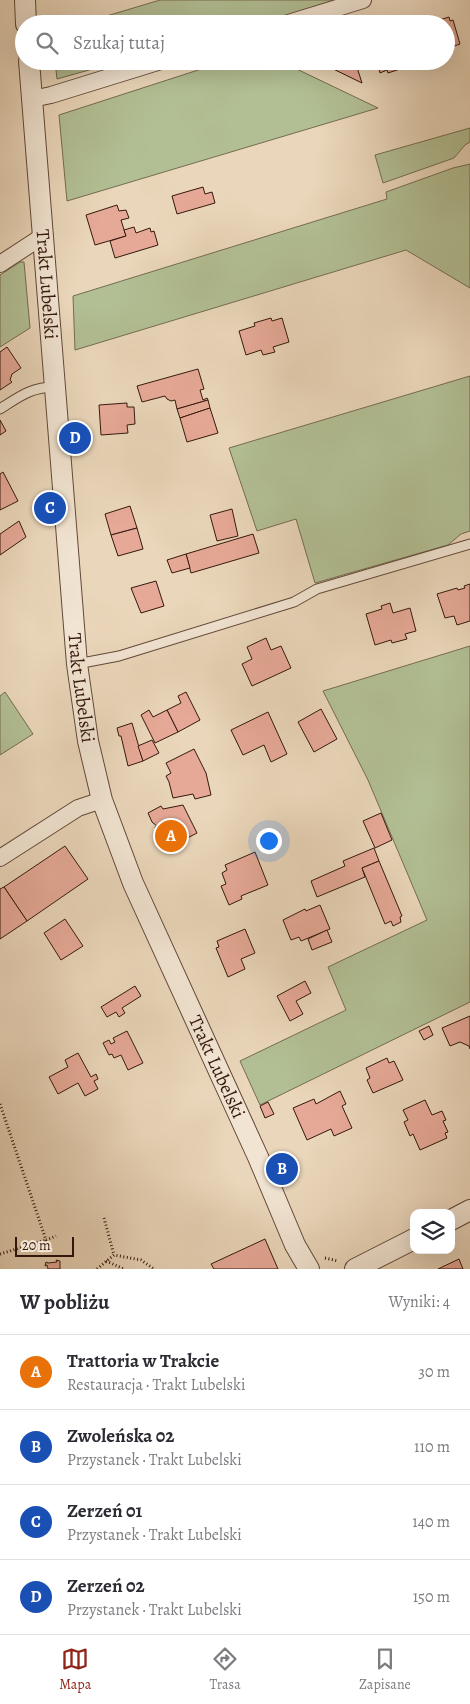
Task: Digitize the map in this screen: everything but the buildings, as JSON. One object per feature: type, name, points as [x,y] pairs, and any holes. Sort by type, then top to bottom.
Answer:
[{"type":"street","points":[[24,0],[25,15]]},
{"type":"street","points":[[314,15],[363,0]]},
{"type":"street","name":"Trakt Lubelski","points":[[30,70],[77,664],[88,741],[102,800],[133,883],[258,1157],[295,1245],[315,1262]]},
{"type":"street","points":[[32,99],[131,70]]},
{"type":"street","points":[[0,264],[43,236]]},
{"type":"street","points":[[0,858],[78,808],[102,800]]},
{"type":"street","points":[[455,1218],[470,1210]]},
{"type":"street","points":[[357,1268],[410,1241]]},
{"type":"lane","points":[[0,409],[29,390],[42,387],[56,387]]},
{"type":"lane","points":[[77,664],[119,656],[294,602],[317,589],[470,544]]},
{"type":"path","points":[[0,1104],[46,1240]]},
{"type":"path","points":[[104,1218],[114,1255]]},
{"type":"path","points":[[0,1254],[56,1236]]},
{"type":"path","points":[[97,1269],[114,1255],[141,1260],[154,1269]]},
{"type":"path","points":[[315,1262],[330,1260],[341,1262],[354,1256],[357,1268]]},
{"type":"path","points":[[106,1261],[124,1269]]},
{"type":"green space","points":[[160,0],[340,0],[287,15],[110,15]]},
{"type":"green space","points":[[56,70],[89,70],[57,79]]},
{"type":"green space","points":[[198,70],[299,70],[378,108],[67,201],[59,115]]},
{"type":"green space","points":[[470,128],[470,142],[454,158],[383,183],[375,155]]},
{"type":"green space","points":[[470,164],[470,288],[406,250],[75,350],[73,296],[387,199],[386,192],[453,168]]},
{"type":"green space","points":[[20,262],[24,262],[30,328],[0,347],[0,275]]},
{"type":"green space","points":[[470,376],[470,531],[461,534],[448,545],[315,583],[296,519],[257,531],[229,448]]},
{"type":"green space","points":[[470,646],[470,1002],[260,1105],[240,1061],[346,1010],[328,967],[427,920],[368,780],[323,691]]},
{"type":"green space","points":[[5,692],[33,734],[0,755],[0,696]]},
{"type":"place","name":"Zerzeń 02","points":[[75,438]]},
{"type":"place","name":"Zerzeń 01","points":[[50,508]]},
{"type":"place","name":"Trattoria w Trakcie","points":[[171,836]]},
{"type":"place","name":"Zwoleńska 02","points":[[282,1169]]}]
